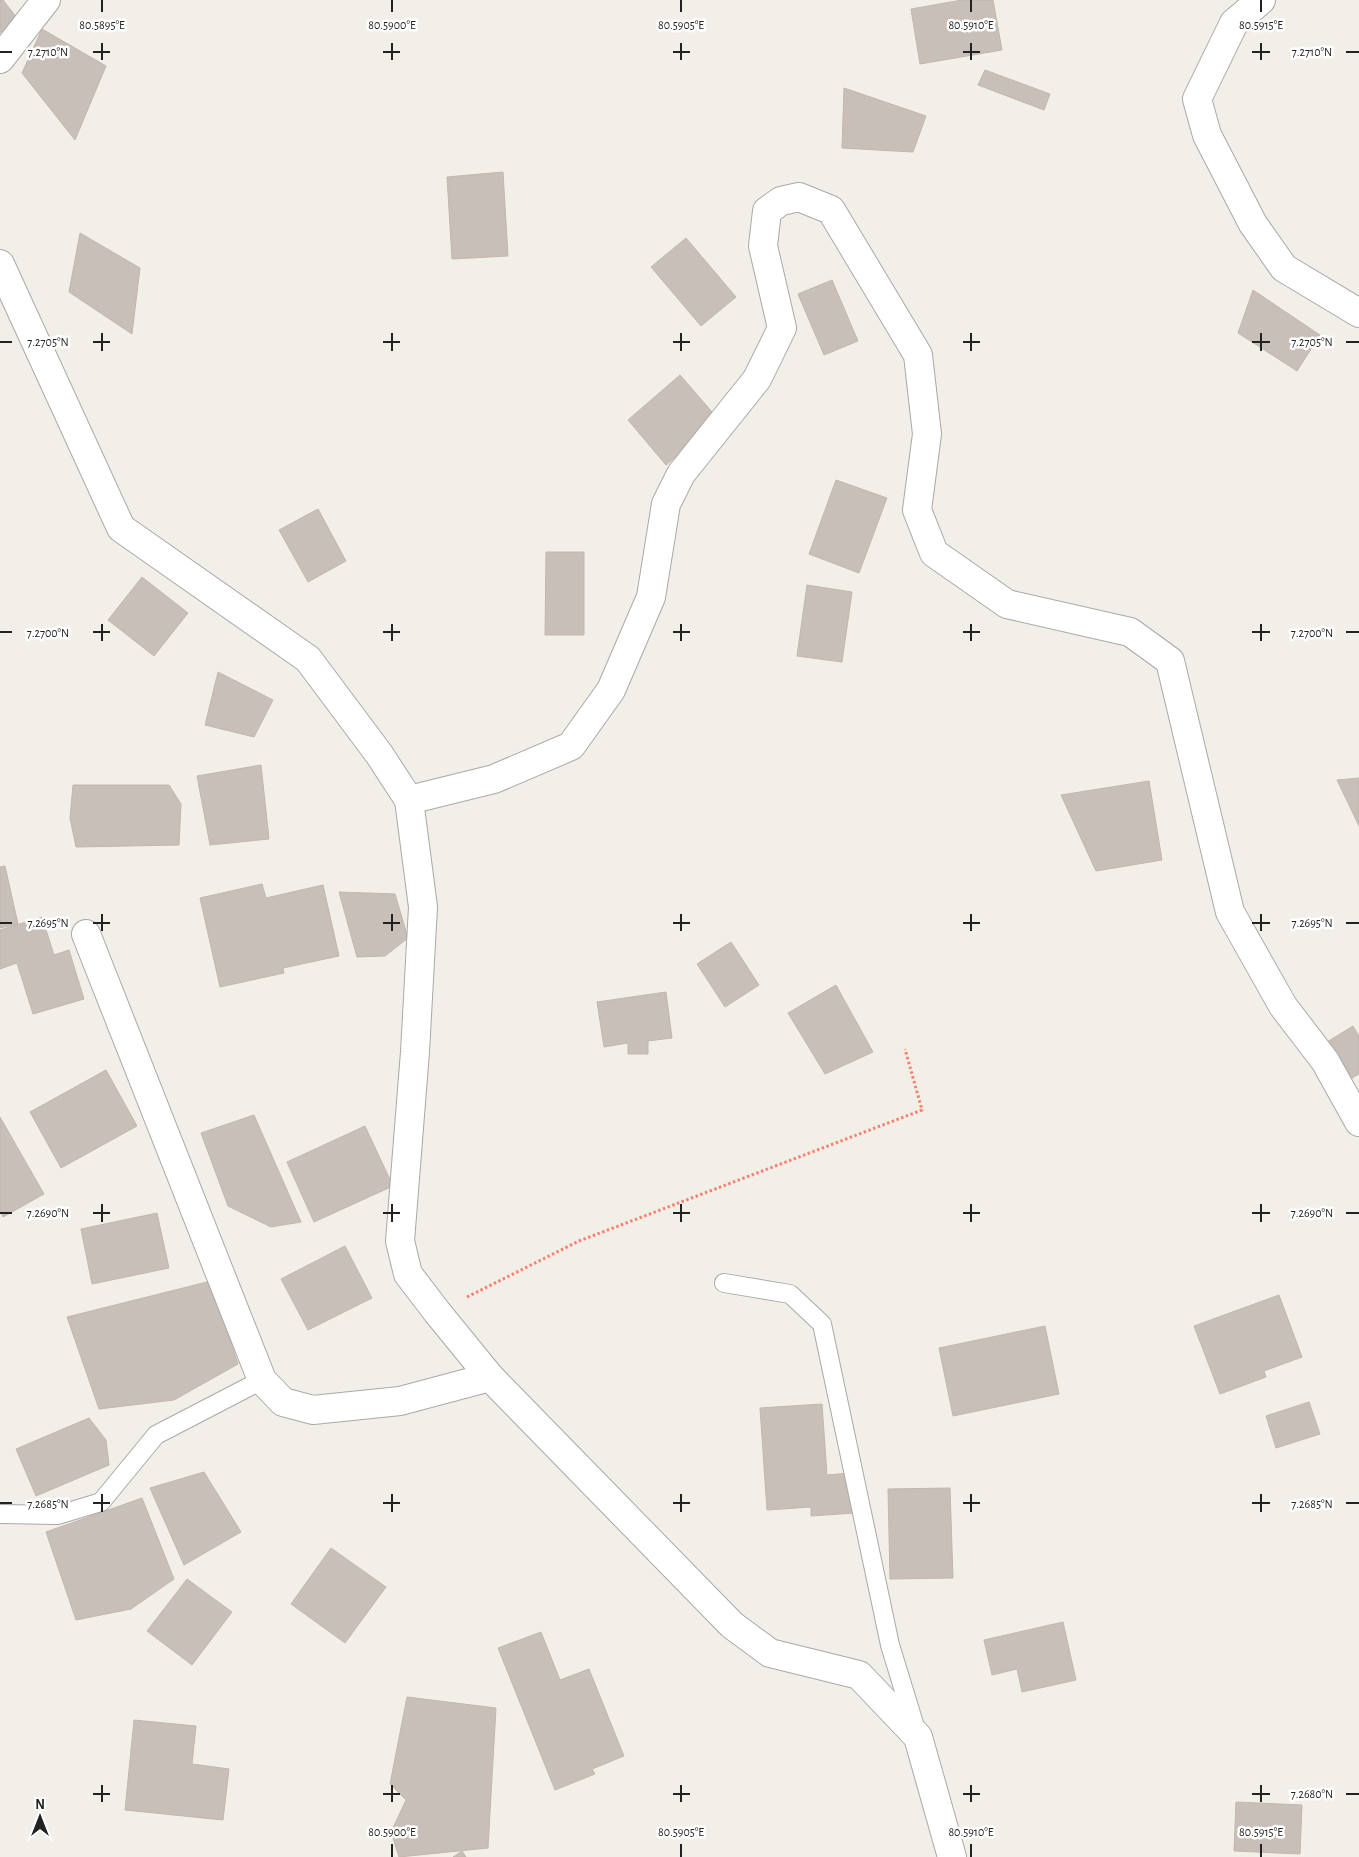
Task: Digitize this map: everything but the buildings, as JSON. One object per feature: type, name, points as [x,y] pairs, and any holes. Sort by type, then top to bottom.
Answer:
[{"type":"street","points":[[0,59],[46,0]]},
{"type":"street","points":[[1261,0],[1234,23],[1198,99],[1207,135],[1252,224],[1284,268],[1359,313]]},
{"type":"street","points":[[409,800],[494,779],[571,746],[611,690],[651,597],[666,504],[681,474],[757,379],[782,328],[763,246],[767,211],[781,201],[799,198],[831,210],[918,355],[927,434],[918,510],[934,553],[1007,604],[1130,632],[1170,661],[1230,912],[1283,1006],[1325,1061],[1359,1122]]},
{"type":"street","points":[[0,264],[121,528],[308,659],[379,754],[409,800],[423,907],[415,1052],[400,1241],[408,1274],[490,1377],[732,1624],[770,1653],[860,1675],[918,1737],[952,1857]]},
{"type":"street","points":[[86,934],[262,1380],[283,1402],[313,1410],[400,1401],[490,1377]]},
{"type":"lane","points":[[724,1283],[790,1294],[822,1324],[890,1646],[918,1737]]},
{"type":"lane","points":[[0,1514],[58,1515],[101,1502],[156,1435],[262,1380]]},
{"type":"path","points":[[437,1312],[580,1241],[922,1110],[905,1049]]}]
